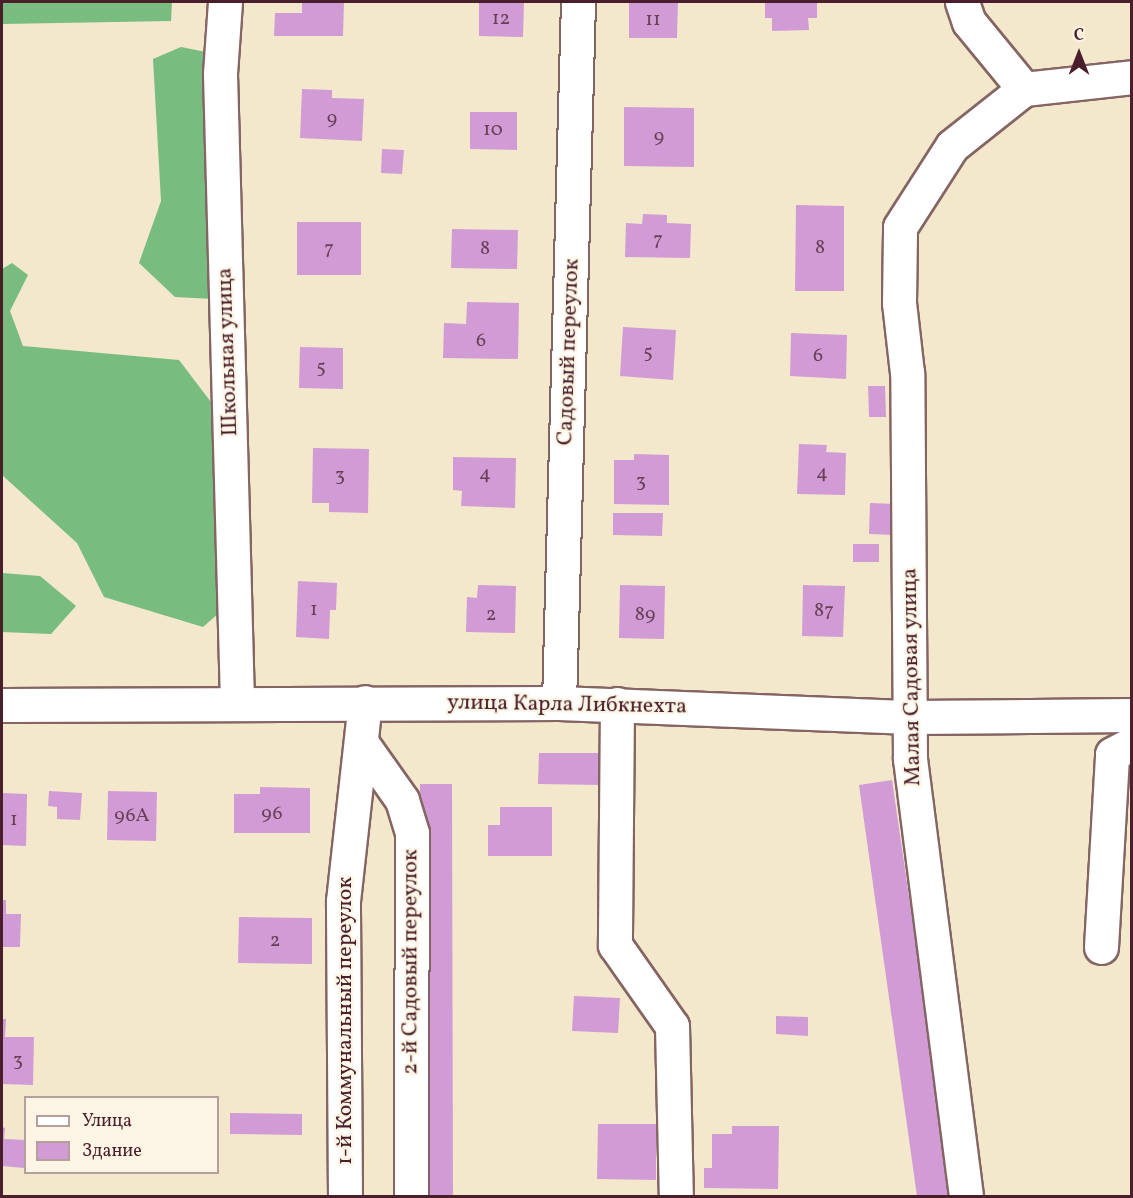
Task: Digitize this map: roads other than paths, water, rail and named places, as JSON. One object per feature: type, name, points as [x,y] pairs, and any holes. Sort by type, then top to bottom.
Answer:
[{"type":"street","name":"Школьная улица","points":[[225,2],[220,74],[237,703]]},
{"type":"street","name":"Садовый переулок","points":[[559,703],[578,2]]},
{"type":"street","points":[[962,2],[969,22],[1024,89],[1131,77]]},
{"type":"street","name":"Малая Садовая улица","points":[[966,1197],[910,759],[907,373],[899,303],[900,227],[952,146],[1024,89]]},
{"type":"street","name":"1-й Коммунальный переулок","points":[[345,1197],[343,901],[365,702]]},
{"type":"street","name":"улица Карла Либкнехта","points":[[2,705],[559,703],[911,717],[1131,715]]},
{"type":"street","points":[[617,704],[615,945],[672,1026],[676,1197]]},
{"type":"street","name":"2-й Садовый переулок","points":[[361,742],[402,800],[412,833],[411,1197]]},
{"type":"street","points":[[1101,947],[1112,754],[1131,744]]}]
